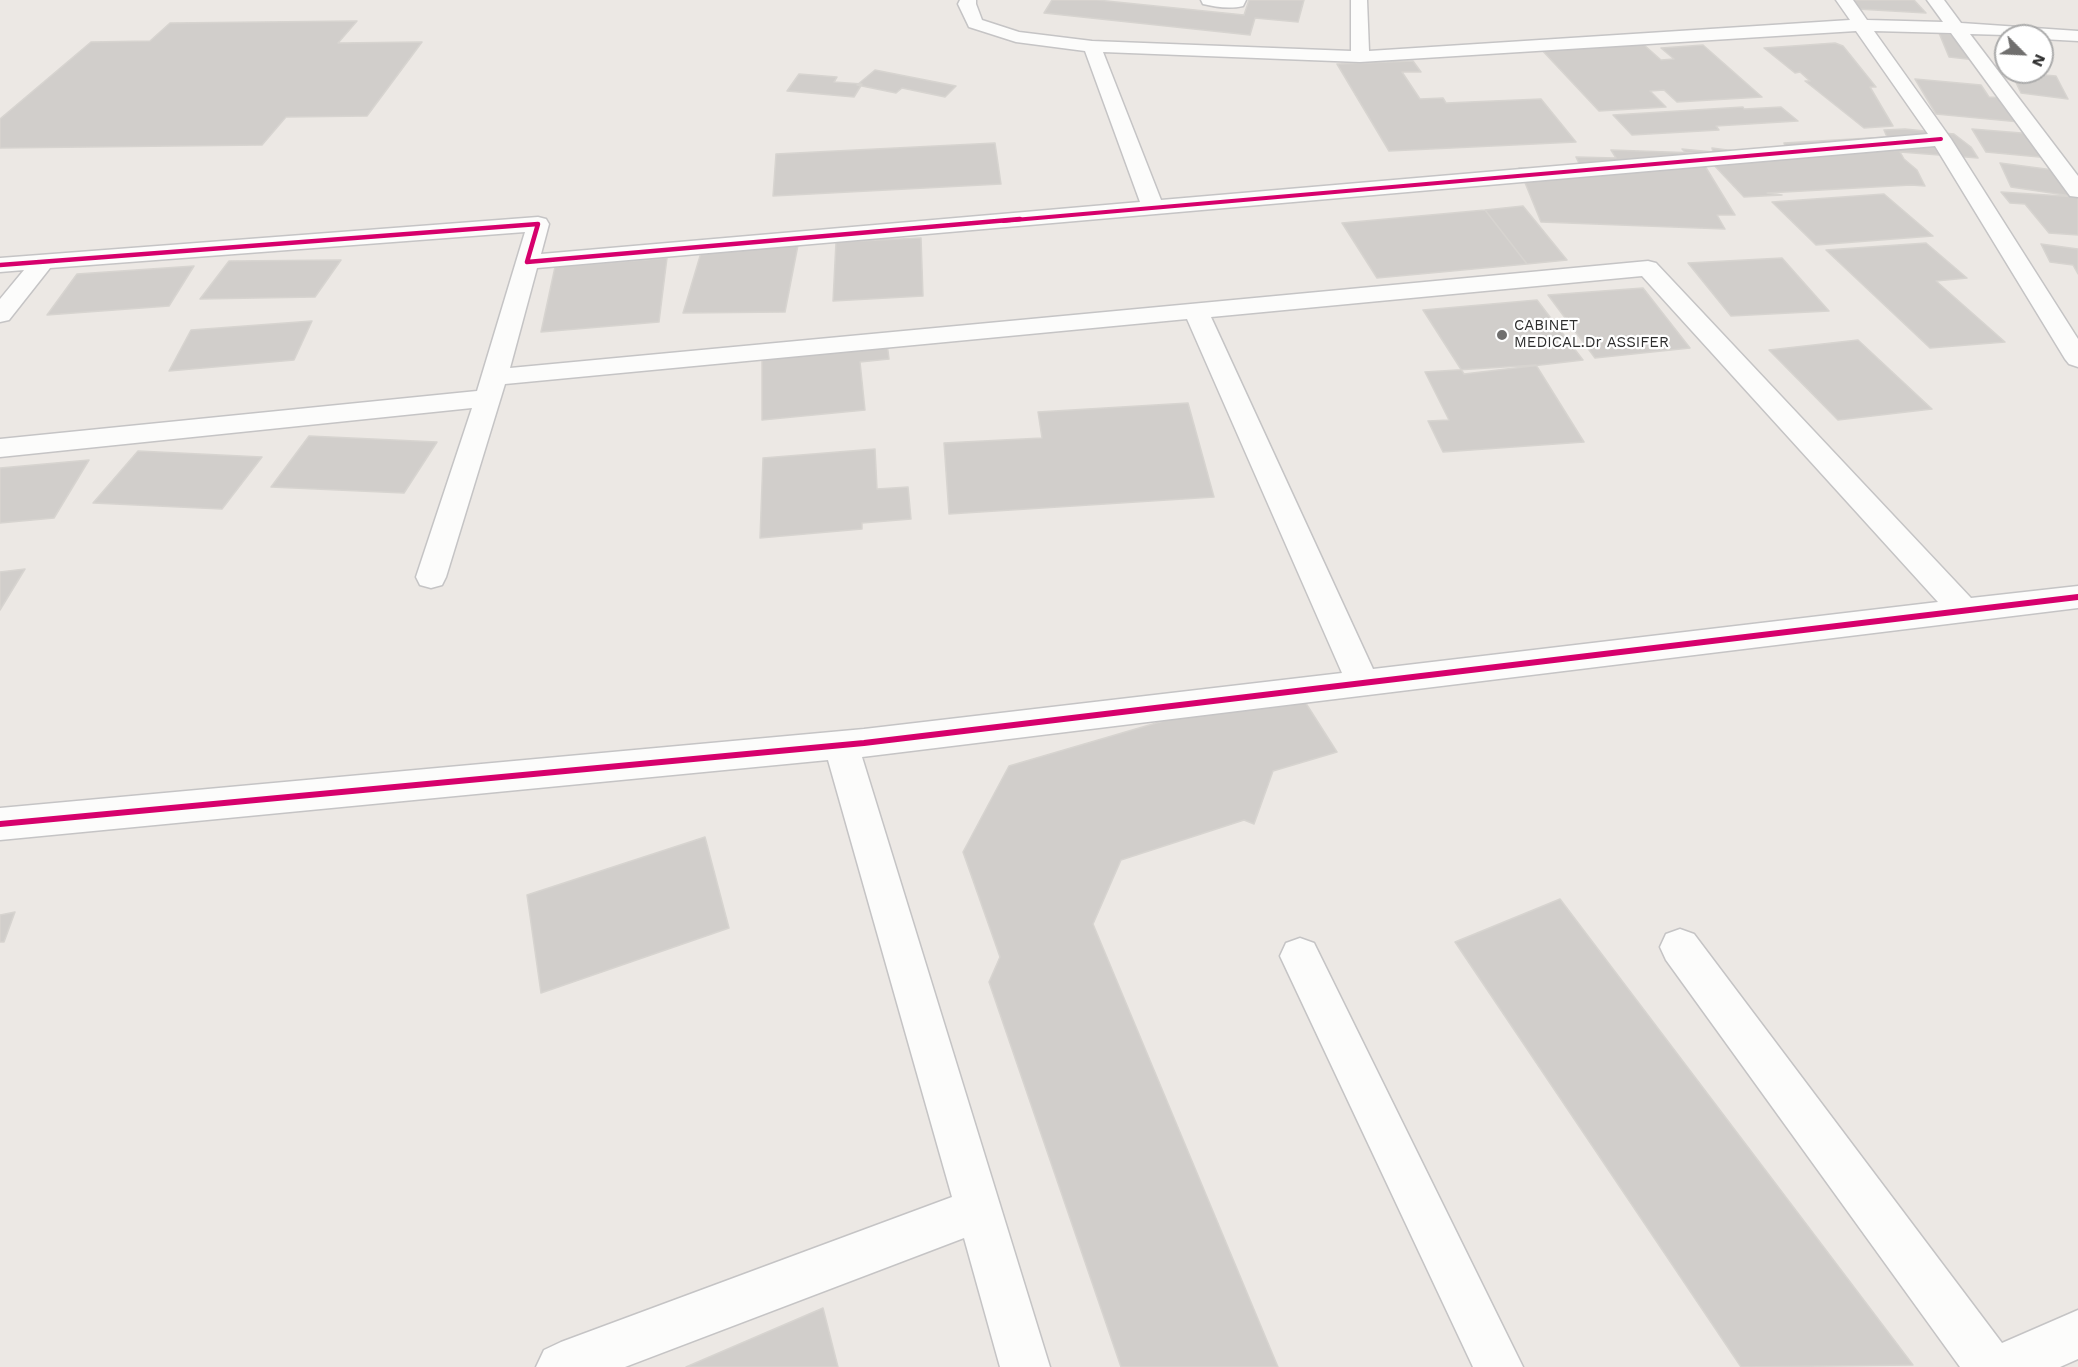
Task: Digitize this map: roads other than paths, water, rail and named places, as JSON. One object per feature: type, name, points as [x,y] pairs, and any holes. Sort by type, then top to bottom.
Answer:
[{"type":"street","points":[[968,0],[967,4],[975,23],[1016,37],[1092,46],[1360,57],[1861,25],[2078,36]]},
{"type":"street","points":[[1209,0],[1237,2],[1238,0]]},
{"type":"street","points":[[1359,0],[1360,57]]},
{"type":"street","points":[[1845,0],[1941,139],[2078,358]]},
{"type":"street","points":[[1935,0],[2078,191]]},
{"type":"street","points":[[1092,46],[1154,208]]},
{"type":"street","points":[[527,262],[1941,139]]},
{"type":"street","points":[[0,265],[538,224],[491,388],[431,577]]},
{"type":"street","points":[[0,315],[43,262]]},
{"type":"street","points":[[0,448],[491,388],[1196,311],[1648,268],[1965,612]]},
{"type":"street","points":[[1196,311],[1364,683]]},
{"type":"street","points":[[0,824],[841,745],[2078,597]]},
{"type":"street","points":[[841,745],[1025,1367]]},
{"type":"street","points":[[1680,947],[1990,1367]]},
{"type":"street","points":[[1300,956],[1498,1367]]},
{"type":"street","points":[[561,1367],[978,1210]]},
{"type":"street","points":[[2005,1367],[2078,1334]]},
{"type":"place","name":"CABINET MEDICAL.Dr ASSIFER","points":[[1502,335]]}]
